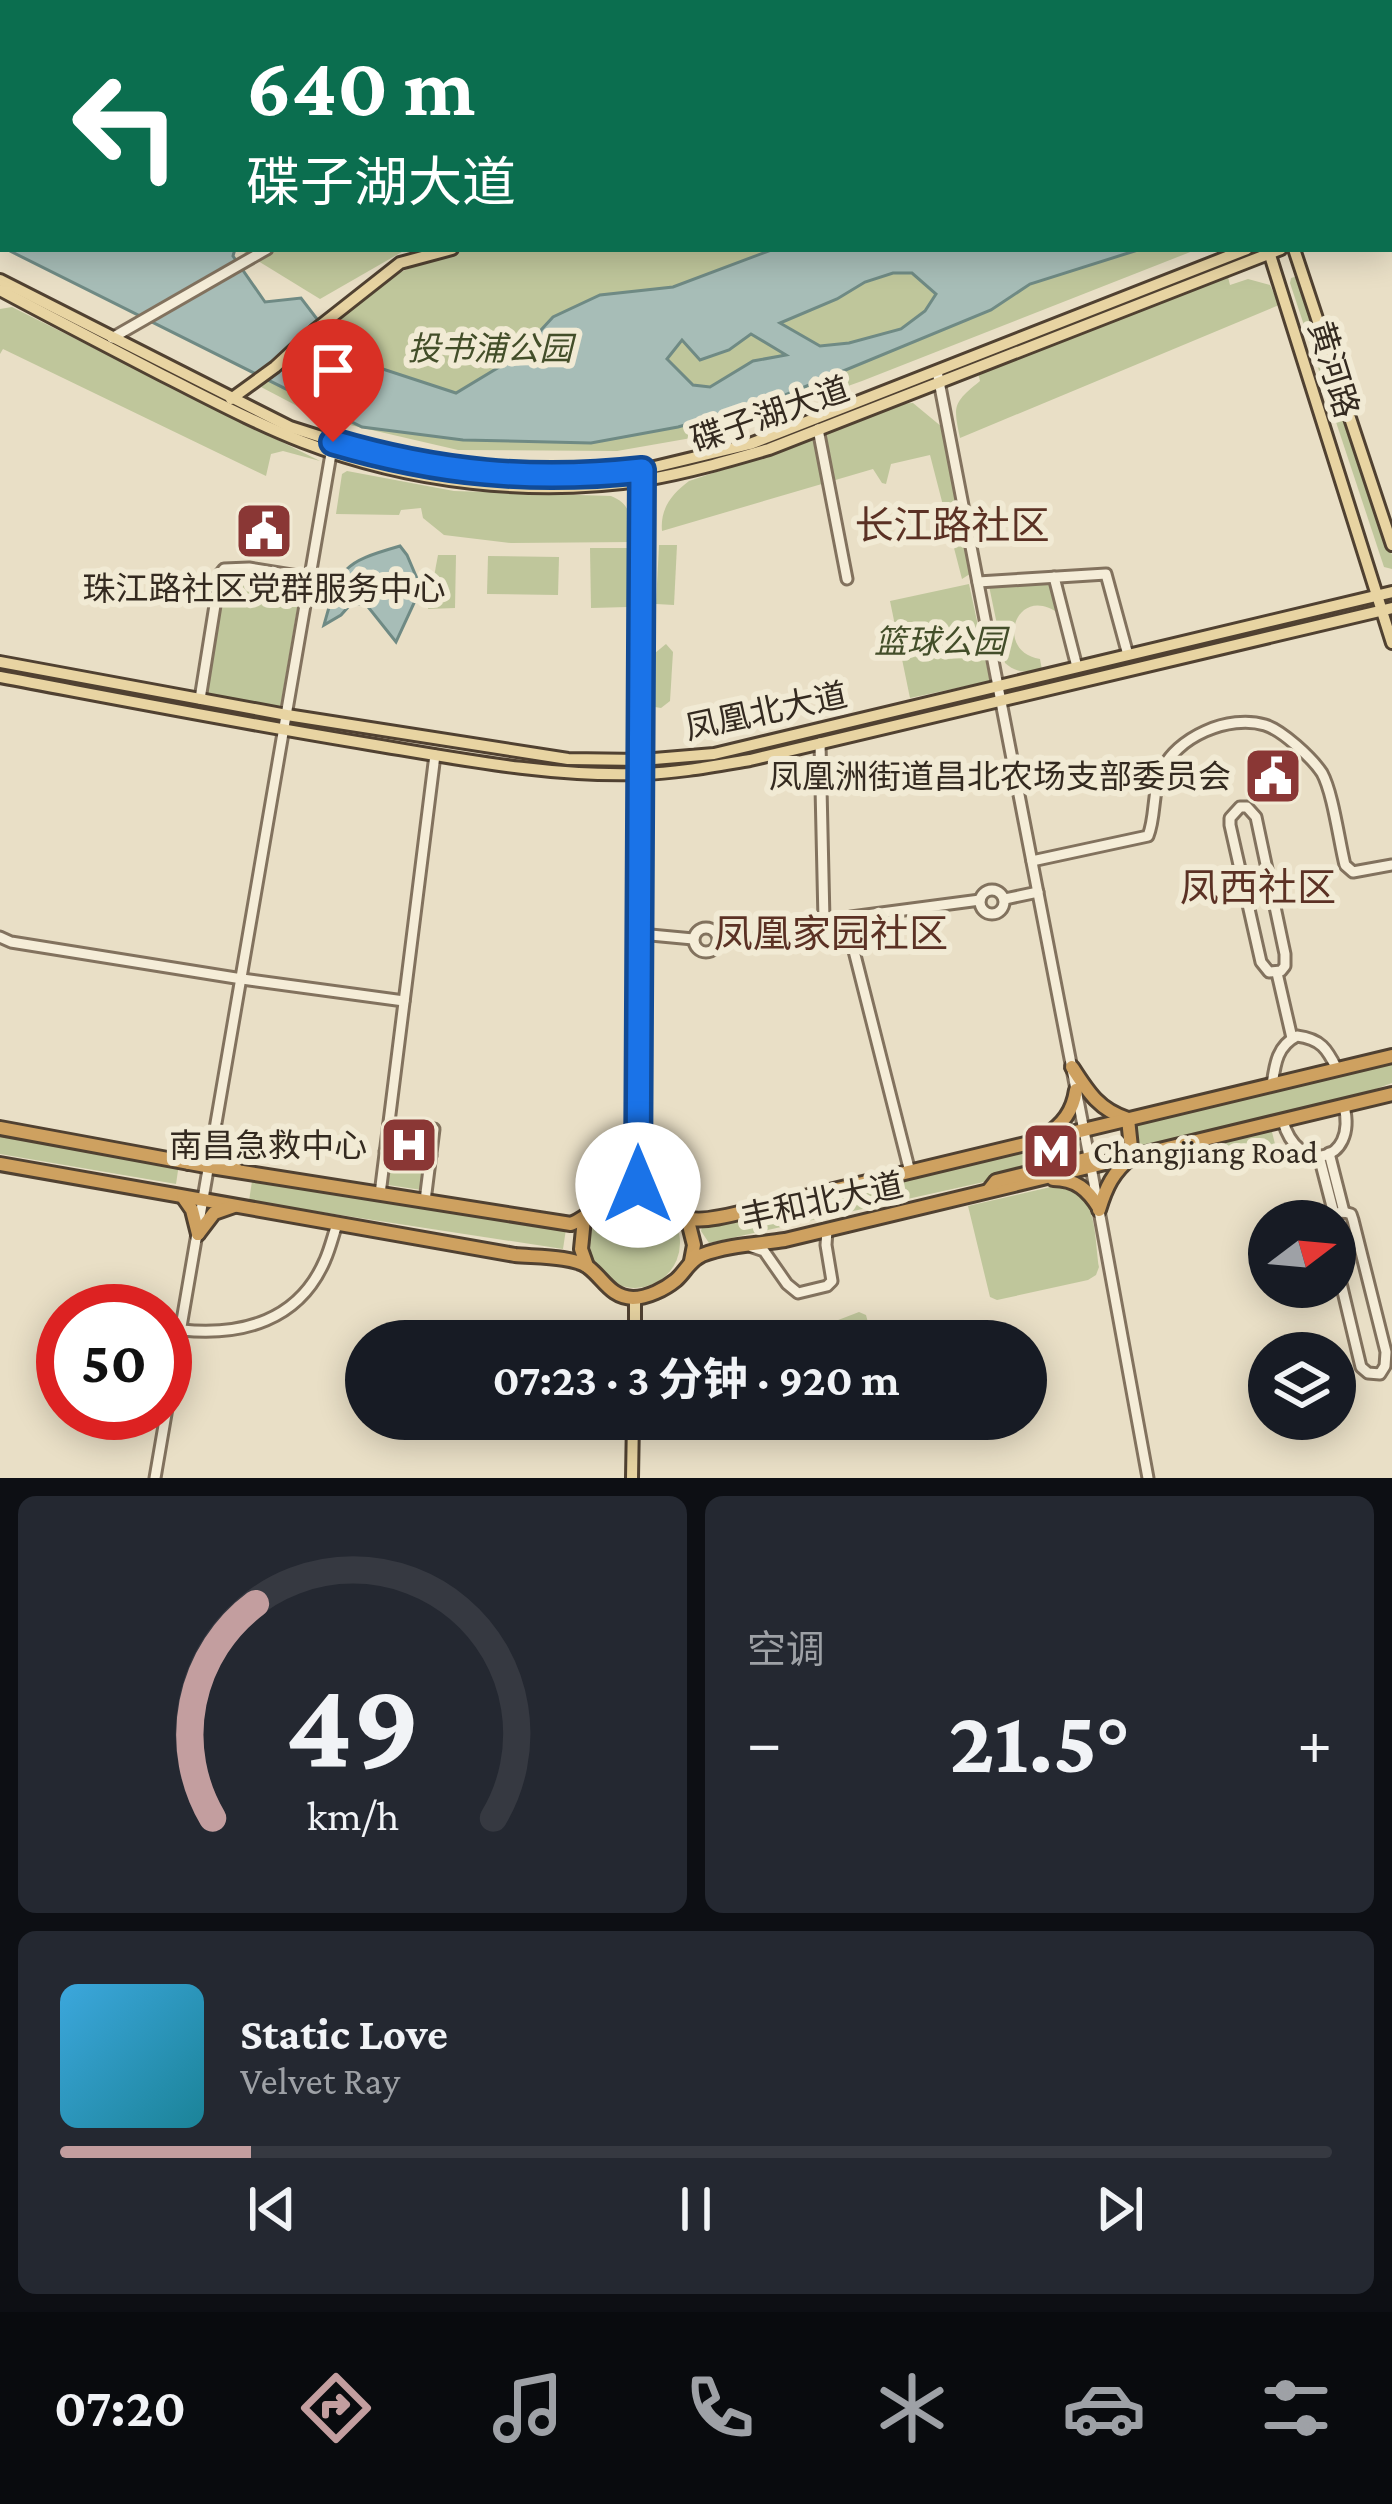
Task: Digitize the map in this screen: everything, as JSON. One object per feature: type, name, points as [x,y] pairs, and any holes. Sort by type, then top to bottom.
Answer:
[{"type":"highway","name":"丰和北大道","points":[[687,1217],[763,1208],[1392,1056]]},
{"type":"highway","points":[[1072,1067],[1102,1108],[1128,1119],[1132,1157],[1109,1180],[1099,1209]]},
{"type":"highway","points":[[1036,1141],[1068,1115],[1076,1090]]},
{"type":"highway","name":"丰和北大道","points":[[635,1298],[676,1280],[706,1253],[827,1230],[1040,1179],[1090,1162],[1132,1157],[1392,1093]]},
{"type":"highway","points":[[0,1128],[238,1172],[568,1224],[584,1219]]},
{"type":"highway","points":[[189,1163],[202,1157],[217,1131]]},
{"type":"highway","points":[[217,1131],[226,1162],[238,1172]]},
{"type":"highway","points":[[988,1191],[996,1181],[1090,1162]]},
{"type":"highway","points":[[0,1163],[587,1266]]},
{"type":"highway","points":[[1040,1179],[1076,1183],[1099,1209]]},
{"type":"highway","points":[[635,1298],[602,1284],[587,1266],[581,1232],[596,1204],[638,1185],[658,1190],[687,1217],[694,1245],[691,1262]]},
{"type":"highway","points":[[183,1196],[198,1234]]},
{"type":"highway","points":[[198,1234],[214,1213],[236,1206]]},
{"type":"main road","points":[[231,399],[400,263],[441,252]]},
{"type":"main road","name":"碟子湖大道","points":[[0,290],[242,416],[332,447],[437,478],[521,486],[586,485],[713,465],[769,449],[1240,252]]},
{"type":"main road","name":"碟子湖大道","points":[[0,280],[332,447],[467,472],[544,477],[642,475],[750,444],[1268,252]]},
{"type":"main road","name":"黄河路","points":[[1274,252],[1377,596],[1387,609],[1392,643]]},
{"type":"main road","name":"黄河路","points":[[1295,252],[1392,545]]},
{"type":"main road","points":[[638,1185],[642,475]]},
{"type":"main road","points":[[586,485],[625,488],[638,505],[641,522]]},
{"type":"main road","name":"凤凰北大道","points":[[0,662],[287,715],[568,759],[641,760],[715,754],[1392,592]]},
{"type":"main road","name":"凤凰北大道","points":[[0,677],[435,755],[571,772],[641,774],[694,770],[820,743],[1387,609]]},
{"type":"main road","points":[[634,1320],[635,1298]]},
{"type":"main road","points":[[632,1478],[633,1440]]},
{"type":"street","points":[[112,338],[262,252]]},
{"type":"street","points":[[938,376],[1148,1478]]},
{"type":"street","points":[[818,429],[847,579]]},
{"type":"street","points":[[190,1284],[332,447]]},
{"type":"street","points":[[200,699],[224,569],[250,568],[310,578]]},
{"type":"street","points":[[978,582],[1106,574],[1128,655]]},
{"type":"street","points":[[1054,577],[1077,667]]},
{"type":"street","points":[[1032,861],[1148,836],[1160,773],[1170,757],[1220,725],[1252,722],[1279,731],[1322,774],[1345,865],[1353,872],[1392,865]]},
{"type":"street","points":[[820,743],[824,920],[830,938],[854,951],[910,1172]]},
{"type":"street","points":[[380,1194],[435,755]]},
{"type":"street","points":[[1279,972],[1270,972],[1261,962],[1230,818],[1240,807],[1247,807],[1256,818],[1285,954],[1279,972],[1294,1037]]},
{"type":"street","points":[[994,889],[1005,899],[1004,908],[993,914],[985,912],[980,901],[983,893],[994,889]]},
{"type":"street","points":[[1005,899],[1038,892]]},
{"type":"street","points":[[718,938],[795,939],[851,917],[980,901]]},
{"type":"street","points":[[707,928],[718,938],[717,946],[706,953],[698,950],[693,939],[707,928]]},
{"type":"street","points":[[640,934],[693,939]]},
{"type":"street","points":[[0,937],[242,979],[404,1001]]},
{"type":"street","points":[[1294,1037],[1320,1042],[1337,1070]]},
{"type":"street","points":[[1272,1085],[1279,1053],[1294,1037]]},
{"type":"street","points":[[1283,1121],[1291,1143],[1310,1155],[1324,1155],[1345,1139],[1344,1106]]},
{"type":"street","points":[[389,1124],[434,1129],[425,1201]]},
{"type":"street","points":[[386,1150],[431,1156]]},
{"type":"street","points":[[1324,1155],[1333,1200]]},
{"type":"street","points":[[192,1330],[238,1330],[290,1306],[326,1259],[337,1224]]},
{"type":"street","points":[[747,1246],[764,1251],[798,1293],[832,1281],[827,1230]]},
{"type":"street","points":[[1347,1308],[1361,1367],[1380,1374],[1386,1352],[1356,1232]]},
{"type":"street","points":[[155,1478],[162,1440]]},
{"type":"green space","points":[[244,252],[402,252],[320,299]]},
{"type":"green space","name":"投书浦公园","points":[[454,252],[1190,252],[761,417],[697,437],[617,451],[458,450],[320,418],[261,387],[324,329],[399,273]]},
{"type":"green space","points":[[1298,276],[1392,555],[1392,569],[1384,567],[1290,283]]},
{"type":"green space","points":[[1228,277],[1230,285],[1248,279],[1270,285],[1279,305],[960,438],[957,405],[980,381],[978,373]]},
{"type":"green space","points":[[12,307],[320,461],[283,451],[271,454],[266,476],[3,349],[0,354],[0,309]]},
{"type":"green space","points":[[913,403],[942,427],[973,572],[962,579],[930,455],[891,464],[886,484],[873,469],[662,531],[668,502],[689,481]]},
{"type":"green space","points":[[347,471],[454,491],[611,496],[627,509],[632,542],[511,543],[444,535],[423,518],[421,508],[401,510],[399,515],[336,514],[342,474]]},
{"type":"green space","points":[[659,545],[677,545],[674,605],[656,604]]},
{"type":"green space","points":[[590,548],[627,548],[628,607],[591,608]]},
{"type":"green space","points":[[438,555],[456,555],[455,608],[428,609]]},
{"type":"green space","points":[[488,556],[559,557],[558,595],[487,594]]},
{"type":"green space","points":[[235,572],[301,585],[280,709],[204,695],[223,579]]},
{"type":"green space","points":[[1052,583],[1061,615],[1032,606],[1016,621],[1014,633],[1026,654],[1040,659],[1042,670],[1013,669],[1005,663],[989,586]]},
{"type":"green space","name":"篮球公园","points":[[969,584],[990,681],[910,698],[890,601]]},
{"type":"green space","points":[[666,644],[673,652],[670,701],[661,708],[653,701],[655,653]]},
{"type":"green space","points":[[1392,1064],[1392,1083],[1373,1090],[1137,1147],[1130,1127]]},
{"type":"green space","points":[[1271,1128],[1276,1148],[1222,1160],[1218,1141]]},
{"type":"green space","points":[[0,1134],[179,1164],[176,1184],[0,1154]]},
{"type":"green space","points":[[1037,1147],[1047,1154],[1039,1168],[984,1182],[709,1243],[701,1231],[702,1227]]},
{"type":"green space","points":[[392,1157],[426,1162],[422,1190],[388,1185]]},
{"type":"green space","points":[[252,1181],[566,1229],[563,1249],[249,1201]]},
{"type":"green space","points":[[1059,1185],[1081,1196],[1092,1216],[1096,1275],[997,1300],[990,1297],[968,1206]]},
{"type":"green space","points":[[635,1198],[667,1211],[680,1243],[667,1275],[635,1288],[603,1275],[590,1243],[603,1211]]},
{"type":"green space","points":[[859,1312],[867,1320],[838,1320]]},
{"type":"water","points":[[12,252],[234,252],[265,302],[301,298],[346,357],[456,393],[516,357],[553,317],[600,295],[673,287],[766,252],[1131,252],[1030,284],[991,310],[773,400],[678,427],[591,443],[463,440],[362,427]],"holes":[[[912,273],[936,294],[925,311],[901,329],[820,346],[780,323],[865,282]],[[751,334],[786,355],[753,361],[710,387],[693,385],[667,359],[682,340],[700,360],[729,350]]]},
{"type":"water","points":[[400,546],[421,588],[396,642],[365,603],[350,605],[324,625],[346,570],[365,557]]},
{"type":"place","name":"珠江路社区党群服务中心","points":[[264,531]]},
{"type":"place","name":"凤凰洲街道昌北农场支部委员会","points":[[1273,776]]},
{"type":"place","name":"南昌急救中心","points":[[409,1145]]},
{"type":"place","name":"Changjiang Road","points":[[1051,1151]]},
{"type":"district","name":"长江路社区","points":[[952,525]]},
{"type":"district","name":"凤西社区","points":[[1258,887]]},
{"type":"district","name":"凤凰家园社区","points":[[831,933]]},
{"type":"route","points":[[333,442],[391,459],[467,472],[544,477],[642,470],[638,1185]]}]
